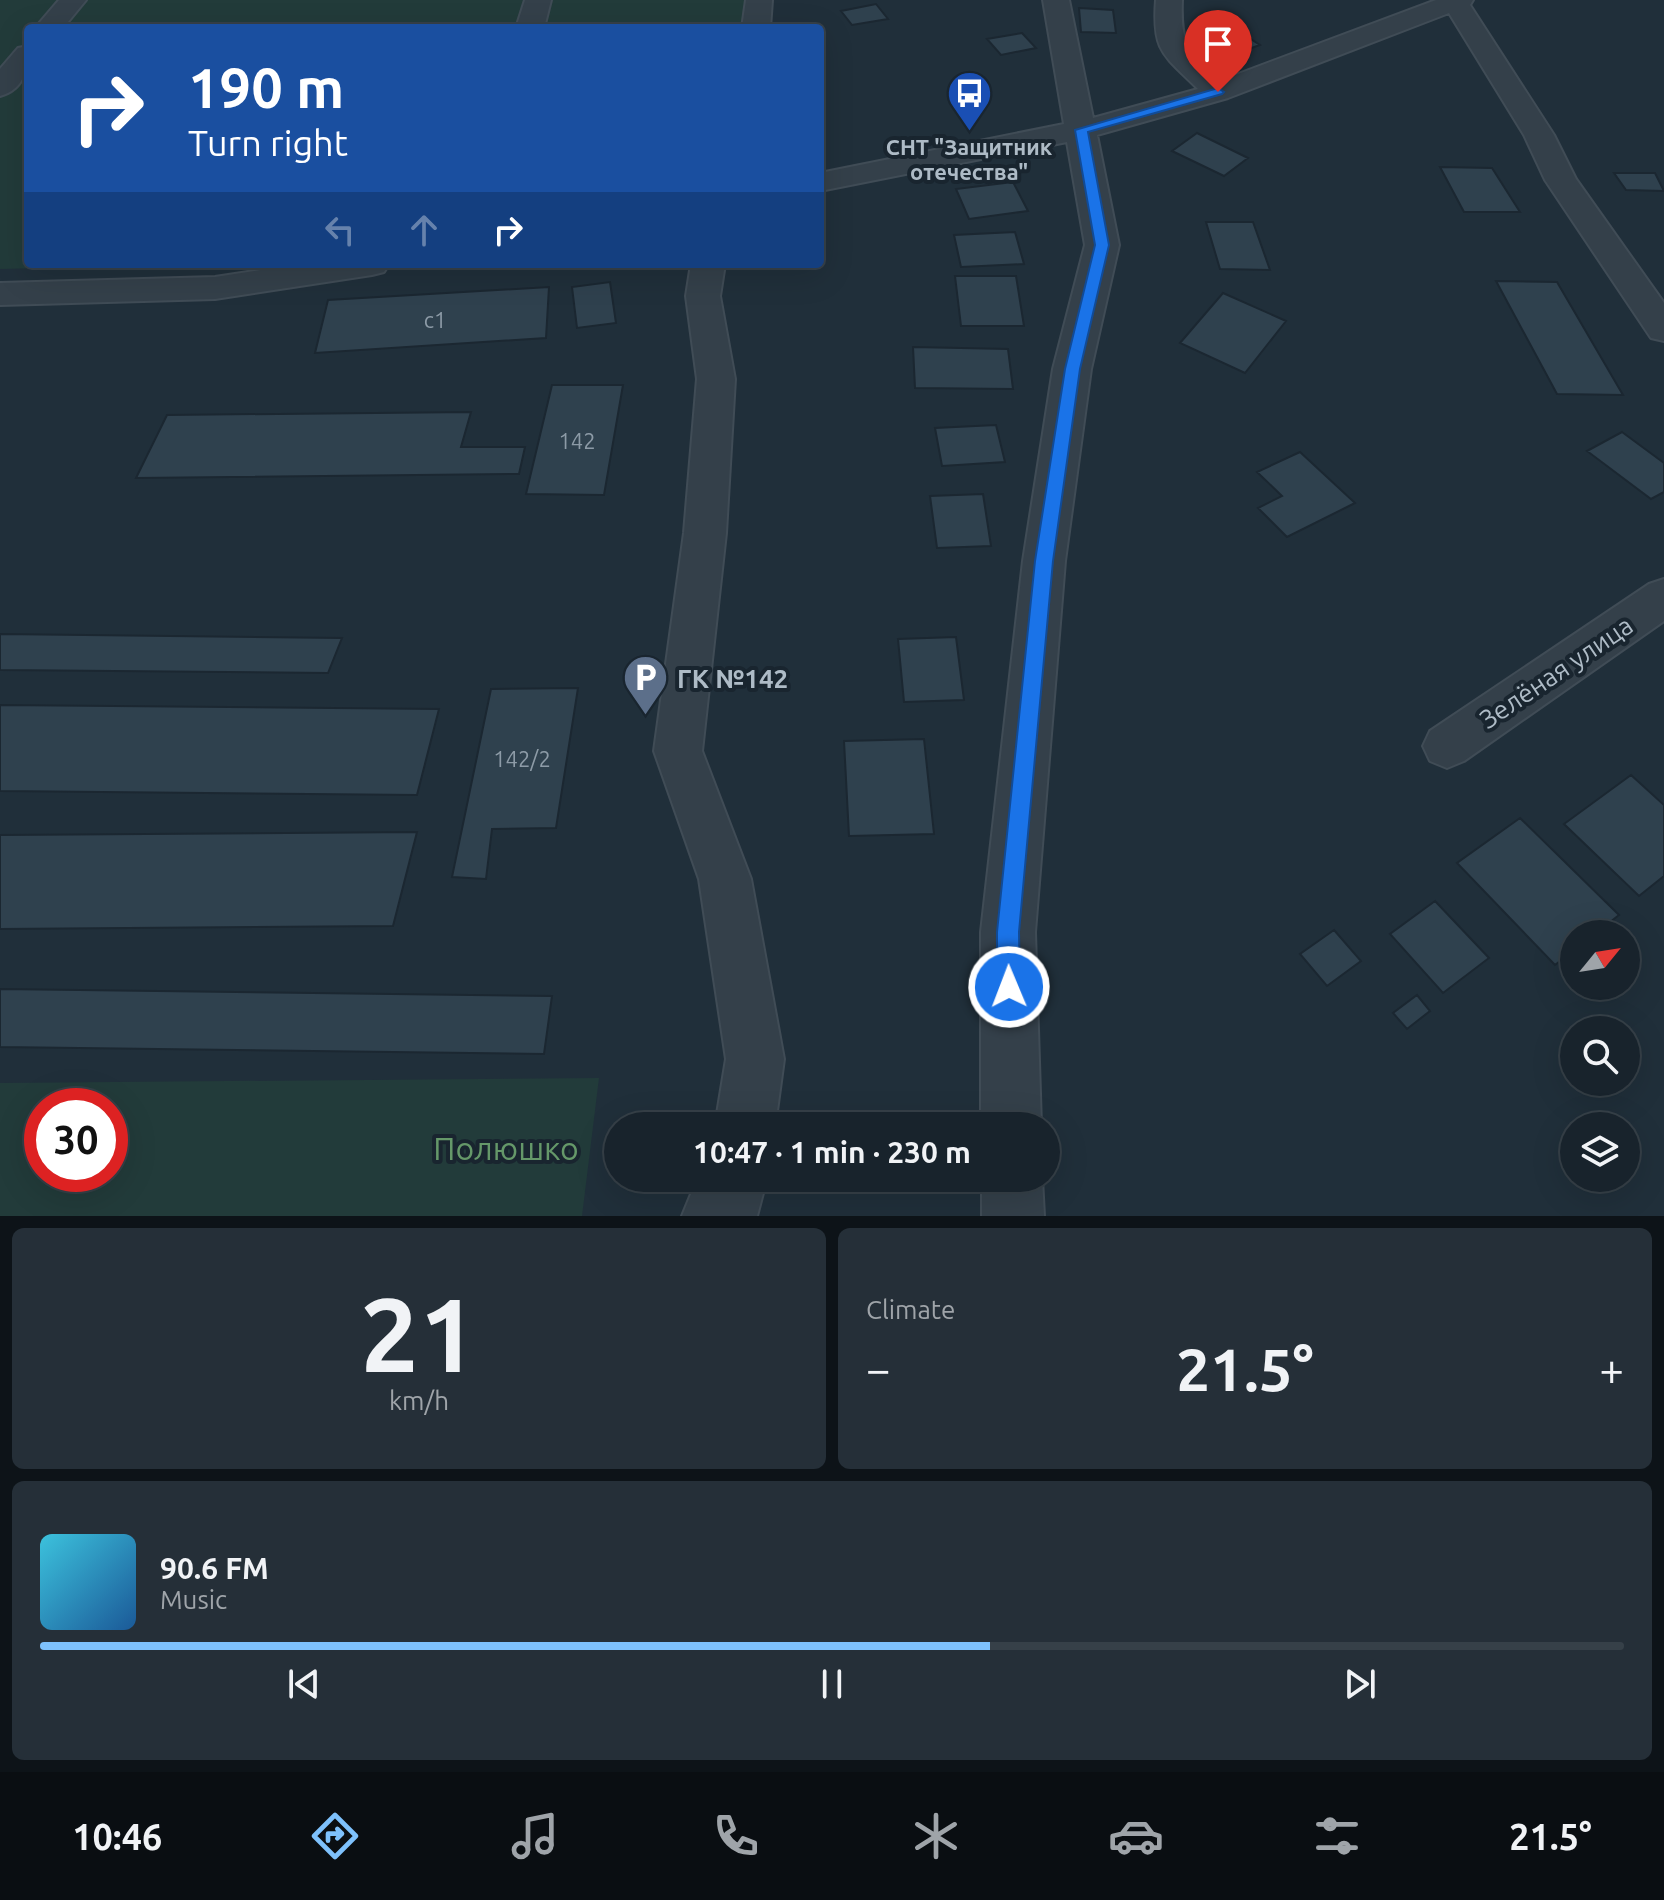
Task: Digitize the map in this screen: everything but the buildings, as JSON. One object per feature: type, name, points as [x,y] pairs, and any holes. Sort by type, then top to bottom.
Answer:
[{"type":"street","points":[[52,24],[73,0]]},
{"type":"street","points":[[531,24],[538,0]]},
{"type":"street","points":[[756,24],[759,0]]},
{"type":"street","points":[[1011,1112],[1008,932],[1042,576],[1072,369],[1102,245],[1056,0]]},
{"type":"street","points":[[1169,0],[1167,35],[1178,53],[1218,92]]},
{"type":"street","points":[[824,181],[1082,130],[1218,92],[1458,1],[1539,135],[1561,180],[1664,329]]},
{"type":"street","points":[[0,87],[24,59]]},
{"type":"street","points":[[0,294],[215,288],[346,268]]},
{"type":"street","points":[[707,268],[703,296],[716,379],[705,533],[678,751],[725,879],[755,1059],[747,1112]]},
{"type":"street","name":"Зелёная улица","points":[[1447,746],[1664,597]]},
{"type":"street","points":[[713,1216],[734,1198],[735,1192]]},
{"type":"street","points":[[1012,1192],[1013,1216]]},
{"type":"green space","points":[[0,0],[752,0],[749,24],[24,24],[24,268],[42,268],[0,269]]},
{"type":"green space","name":"Полюшко","points":[[599,1078],[582,1216],[0,1216],[0,1083]]},
{"type":"place","name":"СНТ \"Защитник отечества\"","points":[[969,132]]},
{"type":"place","name":"ГК №142","points":[[646,717]]},
{"type":"route","points":[[1009,987],[1008,932],[1044,561],[1072,369],[1102,245],[1082,130],[1218,92]]}]
